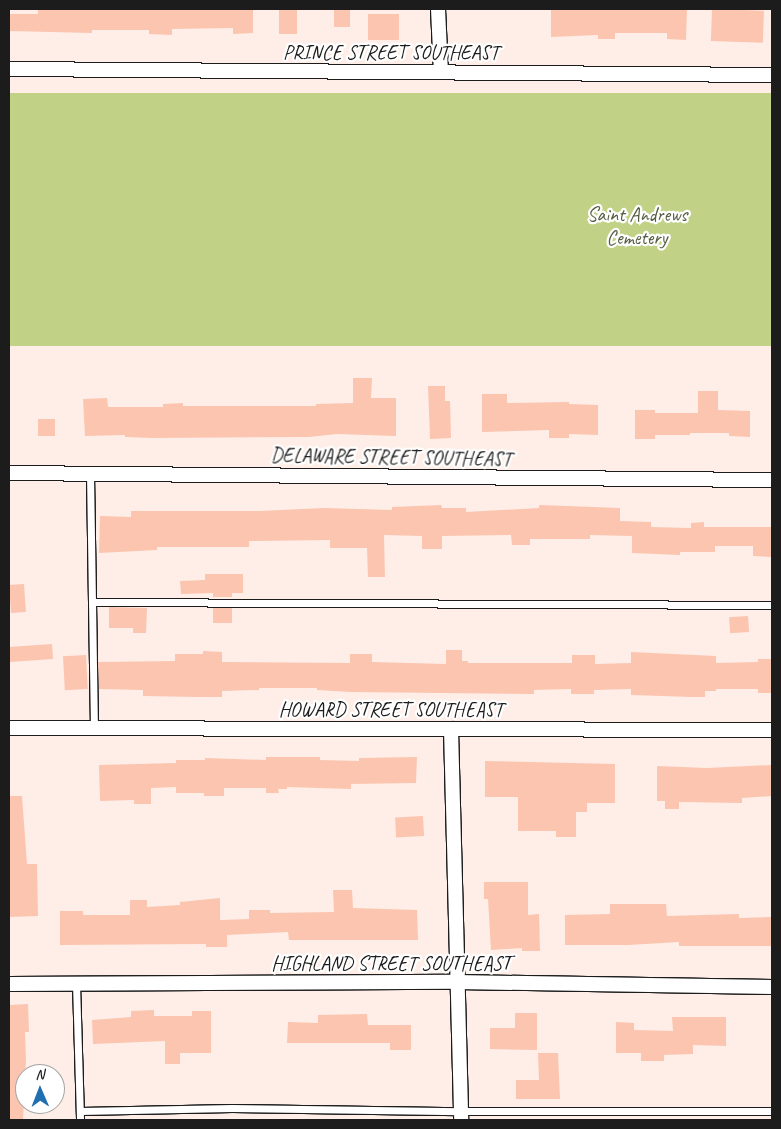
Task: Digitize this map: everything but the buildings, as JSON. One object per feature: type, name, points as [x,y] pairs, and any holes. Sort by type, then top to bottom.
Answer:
[{"type":"street","points":[[438,9],[440,72]]},
{"type":"street","name":"PRINCE STREET SOUTHEAST","points":[[9,69],[772,75]]},
{"type":"street","name":"DELAWARE STREET SOUTHEAST","points":[[9,473],[772,480]]},
{"type":"street","name":"HOWARD STREET SOUTHEAST","points":[[9,728],[772,730]]},
{"type":"street","points":[[451,729],[461,1116]]},
{"type":"street","name":"HIGHLAND STREET SOUTHEAST","points":[[9,984],[458,982],[772,987]]},
{"type":"lane","points":[[90,474],[94,728]]},
{"type":"lane","points":[[92,602],[772,605]]},
{"type":"lane","points":[[76,983],[80,1120]]},
{"type":"lane","points":[[80,1111],[232,1108],[461,1116],[772,1111]]},
{"type":"green space","name":"Saint Andrews Cemetery","points":[[9,93],[772,93],[772,346],[9,346]]}]
